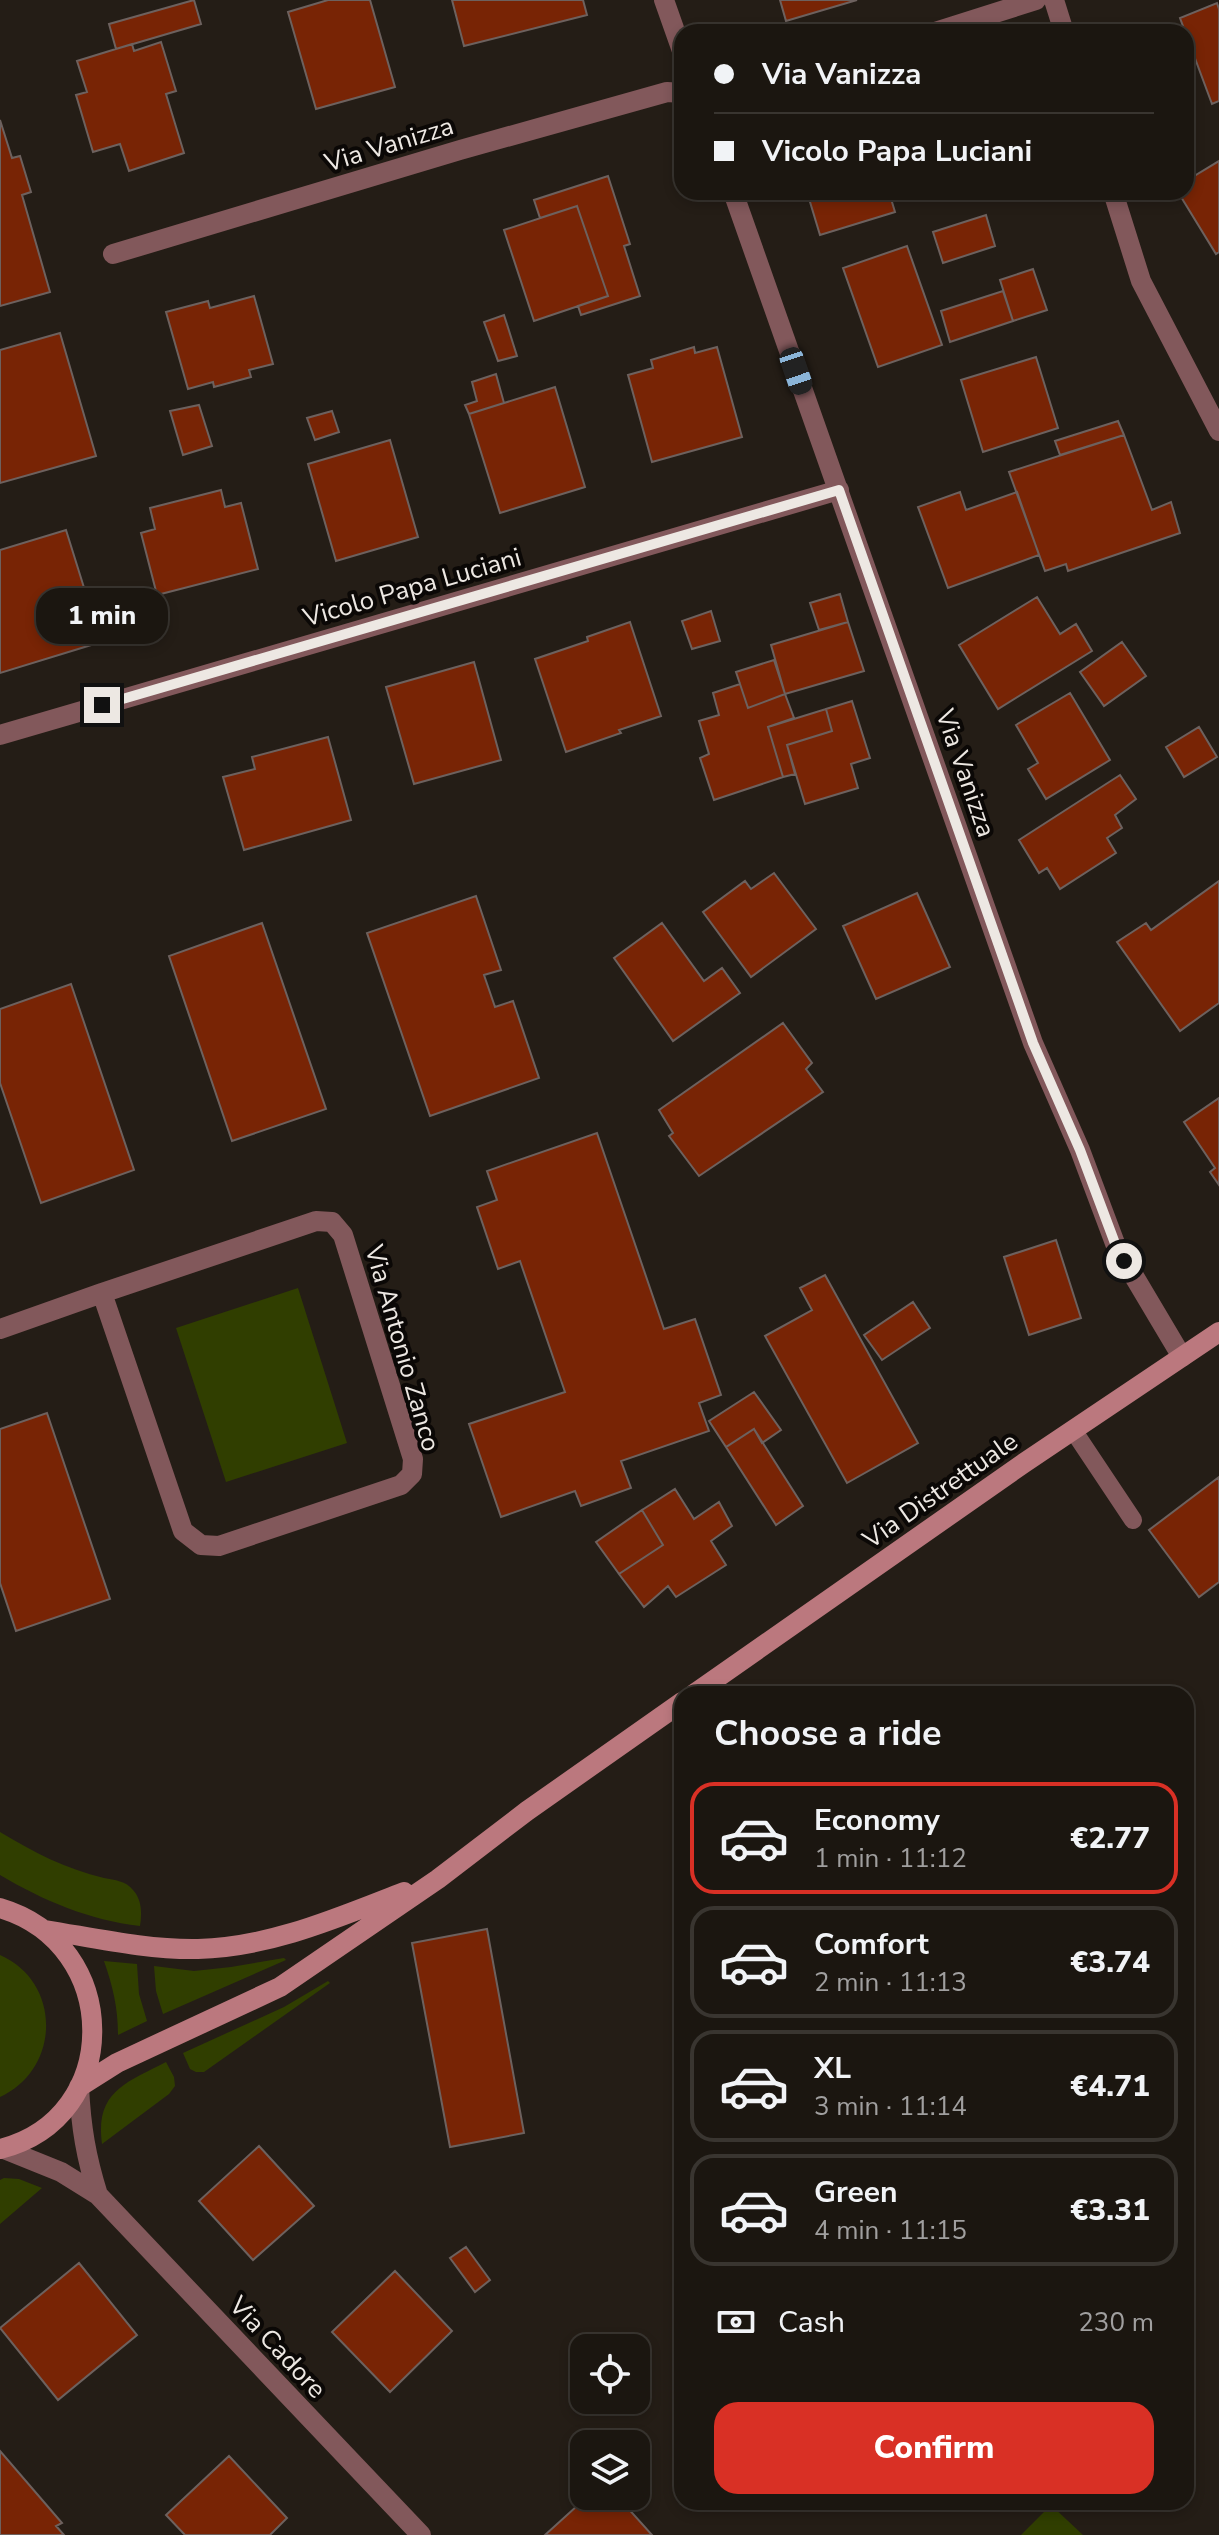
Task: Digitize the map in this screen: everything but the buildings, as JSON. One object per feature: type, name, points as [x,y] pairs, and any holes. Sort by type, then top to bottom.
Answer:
[{"type":"main road","name":"Via Distrettuale","points":[[705,1686],[1219,1332]]},
{"type":"main road","points":[[79,2087],[117,2063],[280,1987],[438,1879],[527,1811],[674,1708]]},
{"type":"main road","points":[[45,1930],[120,1943],[196,1949],[244,1945],[300,1932],[438,1879]]},
{"type":"main road","points":[[0,1908],[19,1913],[45,1930],[70,1955],[86,1986],[93,2020],[90,2055],[79,2087],[60,2114],[34,2135],[1,2150]]},
{"type":"street","points":[[664,0],[674,28]]},
{"type":"street","points":[[960,24],[1036,0]]},
{"type":"street","points":[[1054,0],[1062,24]]},
{"type":"street","name":"Via Vanizza","points":[[113,254],[460,150],[674,92]]},
{"type":"street","name":"Via Vanizza","points":[[736,200],[1033,1043],[1080,1150],[1116,1246],[1182,1357]]},
{"type":"street","points":[[1116,200],[1141,281],[1219,431]]},
{"type":"street","name":"Vicolo Papa Luciani","points":[[0,735],[839,490]]},
{"type":"street","name":"Via Antonio Zanco","points":[[0,1329],[102,1293],[316,1221],[332,1222],[343,1235],[413,1459],[412,1474],[401,1485],[219,1546],[201,1545],[183,1531],[102,1293]]},
{"type":"street","name":"Via Cadore","points":[[79,2087],[86,2159],[98,2195]]},
{"type":"street","name":"Via Cadore","points":[[1,2150],[61,2172],[98,2195],[421,2535]]},
{"type":"lane","points":[[1073,1430],[1133,1520]]},
{"type":"green space","points":[[298,1288],[347,1443],[226,1482],[176,1328]]},
{"type":"green space","points":[[0,1832],[63,1865],[130,1887],[140,1902],[140,1926],[67,1908],[0,1875]]},
{"type":"green space","points":[[0,1955],[20,1968],[35,1985],[43,2004],[46,2026],[43,2047],[34,2067],[20,2084],[0,2097]]},
{"type":"green space","points":[[286,1960],[163,2014],[156,1991],[154,1966],[194,1971]]},
{"type":"green space","points":[[104,1961],[137,1964],[139,1994],[147,2021],[118,2035],[114,1998]]},
{"type":"green space","points":[[328,1981],[330,1983],[204,2072],[190,2069],[183,2053],[284,2007]]},
{"type":"green space","points":[[166,2062],[175,2086],[169,2094],[102,2144],[101,2126],[108,2101],[126,2083]]},
{"type":"green space","points":[[19,2179],[42,2188],[0,2224],[0,2180]]},
{"type":"green space","points":[[1046,2510],[1056,2510],[1083,2535],[1021,2535]]},
{"type":"route","points":[[102,705],[839,490],[1033,1043],[1124,1261]]}]
